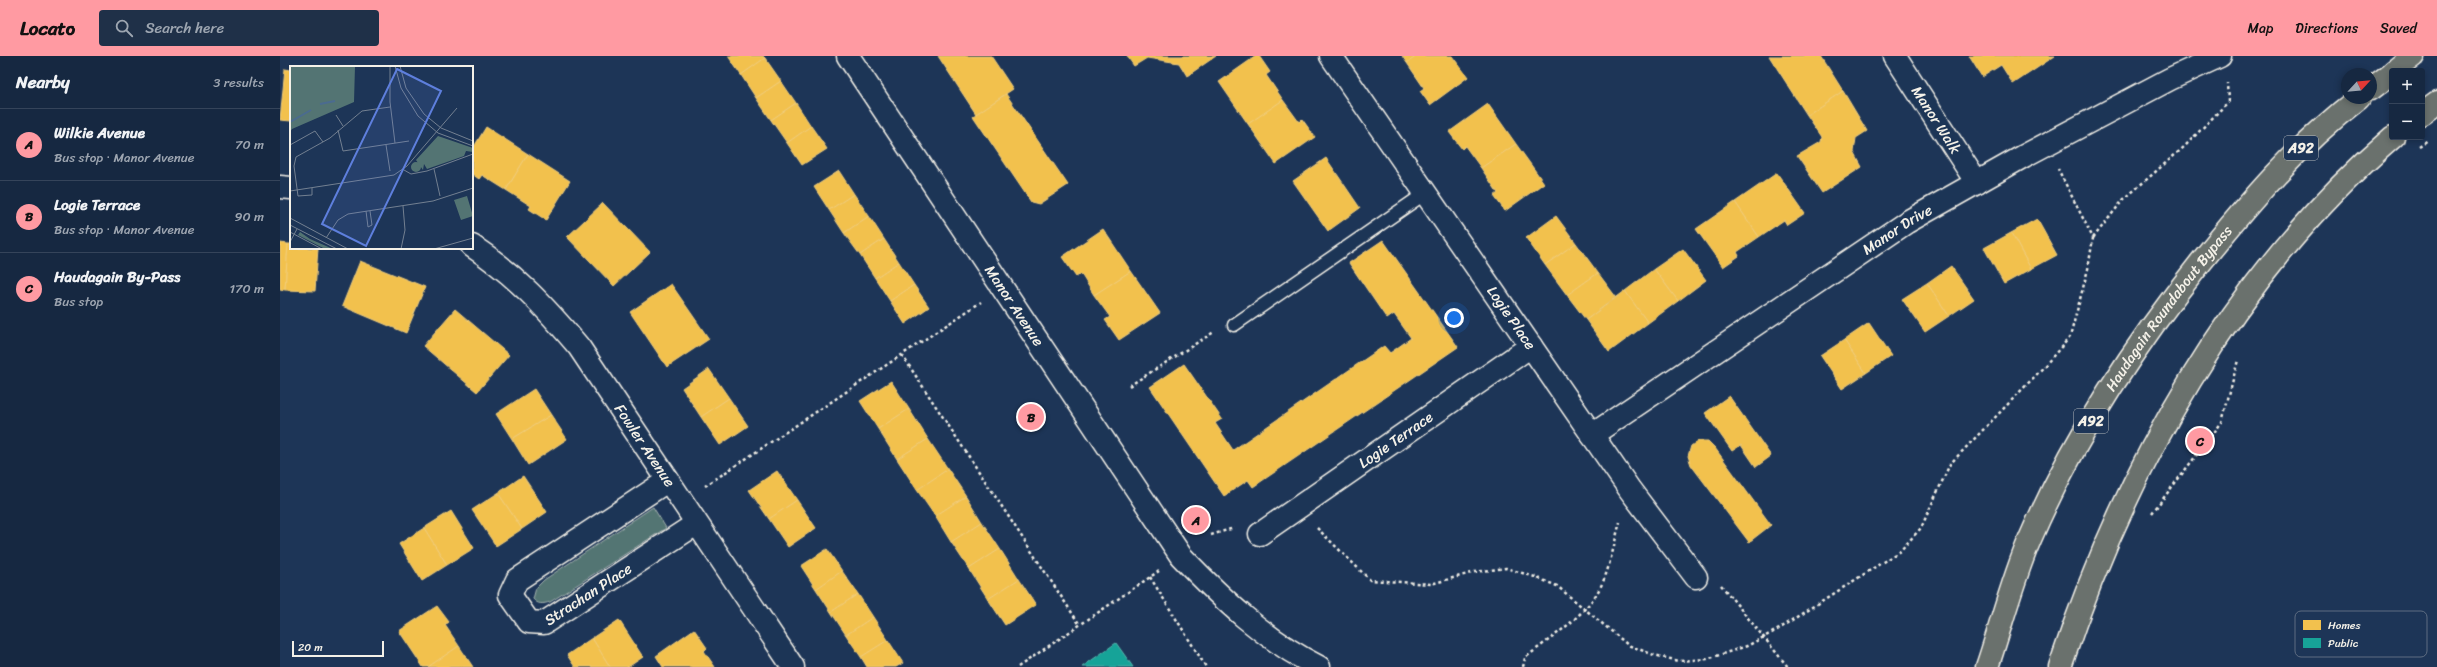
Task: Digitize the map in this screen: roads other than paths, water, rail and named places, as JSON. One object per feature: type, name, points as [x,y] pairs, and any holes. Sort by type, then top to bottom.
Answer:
[{"type":"main road","points":[[2398,68],[2413,56]]},
{"type":"main road","points":[[2377,84],[2389,75]]},
{"type":"main road","points":[[2425,112],[2437,103]]},
{"type":"main road","name":"Haudagain Roundabout Bypass","points":[[1987,667],[2029,541],[2057,479],[2108,391],[2169,302],[2247,203],[2323,126],[2351,104]]},
{"type":"main road","points":[[2060,667],[2081,603],[2102,552],[2149,453],[2200,367],[2235,313],[2299,229],[2363,163],[2390,140]]},
{"type":"street","name":"Manor Avenue","points":[[848,56],[1181,556],[1228,605],[1296,656],[1319,667]]},
{"type":"street","name":"Logie Place","points":[[1331,56],[1427,192],[1630,490],[1696,577]]},
{"type":"street","name":"Manor Walk","points":[[1896,56],[1977,184]]},
{"type":"street","name":"Manor Drive","points":[[1592,435],[1854,256],[1907,222],[2046,145],[2219,57]]},
{"type":"street","points":[[280,187],[290,188]]},
{"type":"street","name":"Fowler Avenue","points":[[473,247],[495,261],[540,300],[579,347],[667,481],[793,667]]},
{"type":"street","name":"Logie Terrace","points":[[1260,534],[1531,346]]},
{"type":"street","name":"Strachan Place","points":[[667,481],[517,580],[510,595],[528,622],[544,623],[696,524]]},
{"type":"lane","points":[[1234,325],[1427,192]]},
{"type":"place","name":"Logie Terrace","points":[[1031,417]]},
{"type":"place","name":"Haudagain By-Pass","points":[[2200,441]]},
{"type":"place","name":"Wilkie Avenue","points":[[1196,520]]}]
